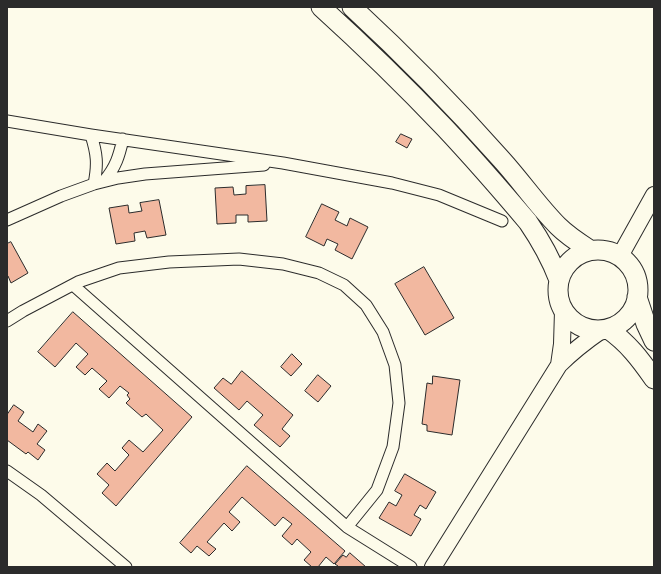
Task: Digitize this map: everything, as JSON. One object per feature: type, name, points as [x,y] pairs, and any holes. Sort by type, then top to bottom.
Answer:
[{"type":"highway","points":[[321,7],[401,83],[488,175],[528,222],[548,254],[559,280]]},
{"type":"highway","points":[[352,7],[459,113],[503,161],[550,218],[579,243],[590,250]]},
{"type":"highway","points":[[590,250],[606,250],[620,256],[631,267],[637,282],[638,290],[635,305],[627,317],[622,322],[605,330],[588,329],[574,323],[563,311],[558,296],[559,280],[565,266],[576,256],[590,250]]},
{"type":"highway","points":[[637,298],[654,341]]},
{"type":"highway","points":[[605,330],[628,345],[654,379]]},
{"type":"main road","points":[[620,256],[654,195]]},
{"type":"main road","points":[[559,366],[562,344],[563,311]]},
{"type":"main road","points":[[433,567],[559,366],[579,346],[605,330]]},
{"type":"street","points":[[7,121],[91,135],[283,163],[392,183],[439,195],[502,221]]},
{"type":"street","points":[[91,135],[94,145],[96,170],[99,182]]},
{"type":"street","points":[[99,182],[111,172],[117,162],[123,139]]},
{"type":"street","points":[[7,220],[61,196],[99,182],[131,176],[283,163]]},
{"type":"street","points":[[7,321],[78,282],[119,268],[169,262],[239,259],[283,264],[319,273],[344,286],[366,305],[383,332],[395,365],[399,403],[393,447],[377,490],[347,527]]},
{"type":"street","points":[[73,285],[347,527],[410,567]]},
{"type":"street","points":[[7,471],[41,496],[126,567]]},
{"type":"building","points":[[401,134],[412,139],[407,148],[396,142]]},
{"type":"building","points":[[265,185],[267,221],[248,222],[248,215],[236,215],[236,223],[217,224],[215,188],[233,187],[234,195],[246,194],[246,186]]},
{"type":"building","points":[[159,200],[166,235],[147,238],[145,231],[134,233],[135,241],[116,244],[109,208],[128,205],[129,213],[142,211],[140,203]]},
{"type":"building","points":[[322,204],[339,212],[335,220],[347,226],[350,218],[368,227],[352,259],[335,250],[338,244],[327,239],[324,246],[306,237]]},
{"type":"building","points":[[11,242],[28,273],[11,283],[8,276],[7,277],[7,244]]},
{"type":"building","points":[[424,267],[454,318],[425,335],[395,284]]},
{"type":"building","points":[[73,312],[192,417],[116,506],[102,493],[109,485],[97,474],[107,463],[115,471],[129,455],[122,448],[129,440],[143,452],[163,430],[146,414],[142,417],[126,403],[130,399],[127,395],[129,393],[120,386],[109,398],[99,389],[107,381],[92,368],[85,375],[76,367],[88,354],[76,343],[55,367],[38,352]]},
{"type":"building","points":[[292,354],[302,364],[291,376],[281,367]]},
{"type":"building","points":[[242,371],[293,415],[282,429],[290,436],[280,447],[254,425],[263,415],[247,401],[239,410],[214,388],[223,378],[231,384]]},
{"type":"building","points":[[318,375],[331,386],[318,402],[305,391]]},
{"type":"building","points":[[433,376],[460,380],[452,435],[427,431],[427,425],[422,424],[427,383],[432,384]]},
{"type":"building","points":[[14,405],[24,412],[18,421],[33,432],[38,424],[47,431],[37,444],[45,450],[38,460],[28,452],[26,454],[7,440],[7,415]]},
{"type":"building","points":[[247,466],[345,551],[334,564],[326,557],[318,567],[312,567],[304,560],[311,552],[297,539],[292,545],[282,536],[292,524],[283,517],[275,526],[242,497],[229,512],[240,522],[232,531],[224,523],[207,542],[216,549],[209,556],[197,546],[191,553],[180,543]]},
{"type":"building","points":[[405,474],[436,492],[426,509],[420,505],[414,515],[421,519],[411,536],[379,518],[389,502],[396,506],[402,495],[395,491]]},
{"type":"building","points":[[350,553],[366,567],[338,567],[335,564],[343,555],[346,557]]}]
